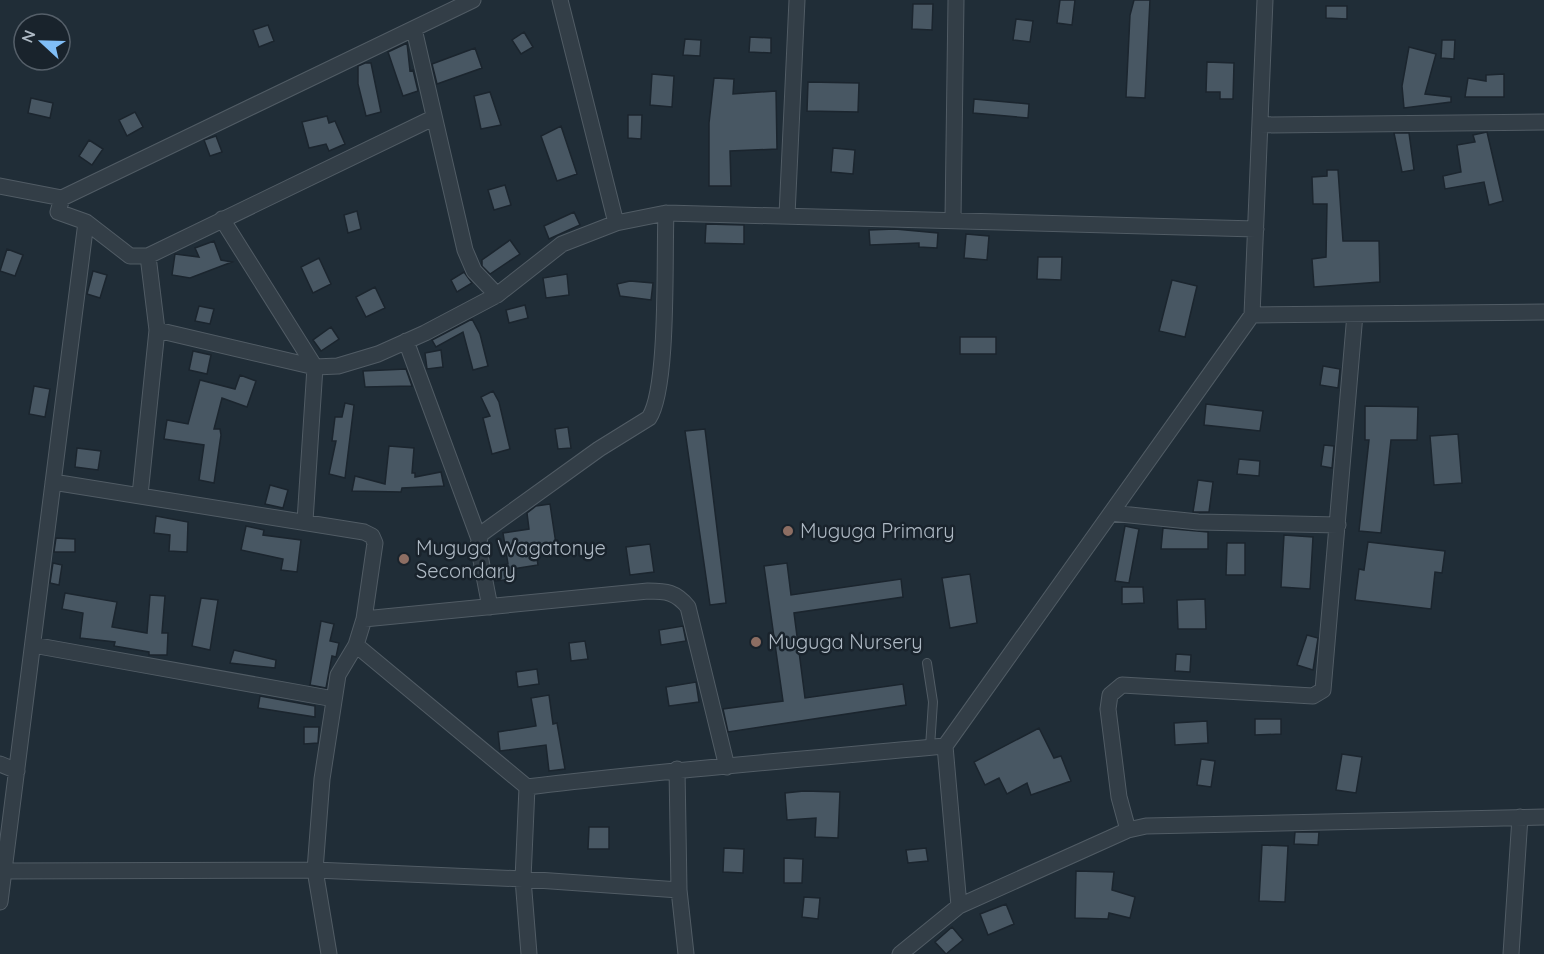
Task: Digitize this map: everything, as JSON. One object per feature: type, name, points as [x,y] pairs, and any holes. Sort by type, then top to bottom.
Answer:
[{"type":"street","points":[[0,186],[62,198],[473,0]]},
{"type":"street","points":[[560,0],[616,223]]},
{"type":"street","points":[[787,215],[797,0]]},
{"type":"street","points":[[953,219],[956,0]]},
{"type":"street","points":[[958,906],[937,747],[1111,513],[1252,315],[1265,0]]},
{"type":"street","points":[[414,29],[465,250],[474,271],[497,295]]},
{"type":"street","points":[[62,198],[58,212],[86,222],[130,256],[148,256],[433,118]]},
{"type":"street","points":[[1260,125],[1544,122]]},
{"type":"street","points":[[479,539],[486,529],[650,417],[653,412],[661,376],[666,213]]},
{"type":"street","points":[[157,330],[315,367],[338,366],[406,341],[497,295],[562,244],[616,223],[666,213],[1256,229]]},
{"type":"street","points":[[222,219],[315,367],[305,521]]},
{"type":"street","points":[[0,902],[86,222]]},
{"type":"street","points":[[140,495],[157,330],[148,256]]},
{"type":"street","points":[[1252,315],[1544,312]]},
{"type":"street","points":[[1128,830],[1119,797],[1108,710],[1110,695],[1122,685],[1142,684],[1318,695],[1323,690],[1355,314]]},
{"type":"street","points":[[406,341],[479,539],[490,607]]},
{"type":"street","points":[[53,482],[305,521],[364,532],[372,536],[375,543],[364,619],[356,645],[338,675],[322,779],[315,870],[328,954]]},
{"type":"street","points":[[1111,513],[1198,522],[1338,525]]},
{"type":"street","points":[[364,619],[667,591],[679,596],[687,607],[727,767]]},
{"type":"street","points":[[33,645],[334,699]]},
{"type":"street","points":[[356,645],[527,787],[677,769],[727,767],[937,747]]},
{"type":"street","points":[[0,764],[17,771]]},
{"type":"street","points":[[677,769],[679,890],[686,954]]},
{"type":"street","points":[[527,787],[523,879],[529,954]]},
{"type":"street","points":[[1511,954],[1520,817]]},
{"type":"street","points":[[900,954],[958,906],[1128,830],[1146,826],[1544,817]]},
{"type":"street","points":[[4,871],[315,870],[523,879],[679,890]]},
{"type":"lane","points":[[927,663],[937,747]]},
{"type":"building","points":[[1060,0],[1075,0],[1072,25],[1057,23]]},
{"type":"building","points":[[1134,0],[1150,0],[1145,98],[1126,97],[1130,15]]},
{"type":"building","points":[[913,4],[933,4],[932,30],[912,29]]},
{"type":"building","points":[[1326,6],[1347,6],[1347,19],[1326,18]]},
{"type":"building","points":[[1016,19],[1033,21],[1030,42],[1013,40]]},
{"type":"building","points":[[268,25],[274,41],[259,47],[253,30]]},
{"type":"building","points":[[524,32],[533,47],[521,54],[512,40]]},
{"type":"building","points":[[750,37],[771,38],[771,53],[749,52]]},
{"type":"building","points":[[685,39],[701,40],[700,56],[683,55]]},
{"type":"building","points":[[1442,40],[1455,40],[1454,59],[1441,58]]},
{"type":"building","points":[[407,43],[410,71],[413,70],[418,91],[403,96],[388,52]]},
{"type":"building","points":[[1409,47],[1436,54],[1425,94],[1451,97],[1451,102],[1404,108],[1402,86]]},
{"type":"building","points":[[475,48],[482,68],[437,84],[432,64]]},
{"type":"building","points":[[1207,62],[1234,63],[1233,99],[1220,99],[1220,92],[1206,92]]},
{"type":"building","points":[[371,63],[381,112],[366,116],[358,84],[358,66]]},
{"type":"building","points":[[652,74],[674,76],[672,107],[650,105]]},
{"type":"building","points":[[1504,74],[1504,97],[1465,97],[1468,78],[1486,81],[1486,75]]},
{"type":"building","points":[[714,78],[734,79],[733,94],[776,91],[777,149],[730,151],[731,186],[709,186],[709,123]]},
{"type":"building","points":[[808,82],[859,83],[858,112],[807,111]]},
{"type":"building","points":[[490,92],[501,125],[481,129],[474,96]]},
{"type":"building","points":[[31,98],[53,103],[50,118],[28,113]]},
{"type":"building","points":[[974,99],[1029,104],[1028,118],[973,113]]},
{"type":"building","points":[[135,112],[143,127],[127,136],[119,120]]},
{"type":"building","points":[[628,115],[642,115],[641,139],[628,138]]},
{"type":"building","points":[[327,116],[329,123],[335,121],[345,144],[329,151],[326,144],[309,148],[302,122]]},
{"type":"building","points":[[561,126],[577,174],[557,181],[541,136]]},
{"type":"building","points":[[1487,132],[1503,201],[1489,205],[1484,182],[1445,189],[1443,176],[1461,172],[1457,145],[1475,142],[1473,135]]},
{"type":"building","points":[[1394,133],[1409,133],[1414,170],[1402,172]]},
{"type":"building","points":[[216,136],[222,152],[210,156],[204,140]]},
{"type":"building","points":[[89,140],[103,149],[92,165],[79,156]]},
{"type":"building","points":[[833,148],[855,150],[853,174],[831,172]]},
{"type":"building","points":[[1327,170],[1338,170],[1343,241],[1379,241],[1380,282],[1314,287],[1312,259],[1326,257],[1327,204],[1313,204],[1312,177],[1327,176]]},
{"type":"building","points":[[505,185],[511,205],[494,210],[488,190]]},
{"type":"building","points":[[357,211],[361,229],[348,233],[344,215]]},
{"type":"building","points":[[574,212],[580,225],[549,239],[544,226]]},
{"type":"building","points":[[706,224],[744,225],[744,244],[705,243]]},
{"type":"building","points":[[895,229],[938,233],[937,248],[919,247],[919,243],[870,245],[869,230]]},
{"type":"building","points":[[966,234],[989,236],[987,260],[964,258]]},
{"type":"building","points":[[510,240],[520,254],[490,274],[482,266],[482,260]]},
{"type":"building","points":[[214,241],[221,260],[232,262],[190,278],[172,275],[175,254],[199,257],[195,248]]},
{"type":"building","points":[[7,249],[23,255],[15,276],[0,271]]},
{"type":"building","points":[[1038,257],[1062,257],[1061,280],[1037,279]]},
{"type":"building","points":[[319,258],[331,284],[313,293],[301,267]]},
{"type":"building","points":[[93,271],[107,275],[100,298],[87,294]]},
{"type":"building","points":[[464,272],[472,283],[457,292],[451,280]]},
{"type":"building","points":[[567,274],[569,295],[546,298],[543,278]]},
{"type":"building","points":[[1172,280],[1197,286],[1185,337],[1159,331]]},
{"type":"building","points":[[630,281],[653,283],[651,300],[620,296],[617,284]]},
{"type":"building","points":[[375,287],[385,308],[366,317],[356,297]]},
{"type":"building","points":[[525,305],[528,318],[509,323],[506,310]]},
{"type":"building","points":[[199,306],[214,309],[210,324],[195,321]]},
{"type":"building","points":[[472,319],[480,334],[488,366],[473,370],[463,332],[436,347],[432,340]]},
{"type":"building","points":[[331,327],[339,339],[321,351],[313,340]]},
{"type":"building","points":[[960,337],[996,337],[996,354],[960,354]]},
{"type":"building","points":[[441,350],[443,367],[427,369],[425,353]]},
{"type":"building","points":[[193,351],[211,355],[207,374],[189,370]]},
{"type":"building","points":[[1323,366],[1340,369],[1338,388],[1320,385]]},
{"type":"building","points":[[406,369],[412,386],[365,387],[363,371]]},
{"type":"building","points":[[240,375],[256,381],[247,407],[222,398],[214,429],[220,429],[221,435],[214,483],[199,480],[204,445],[164,439],[167,420],[188,424],[200,380],[235,389]]},
{"type":"building","points":[[34,386],[50,389],[45,417],[29,414]]},
{"type":"building","points":[[493,391],[499,402],[510,449],[492,454],[483,418],[490,416],[481,397]]},
{"type":"building","points":[[345,403],[354,405],[345,478],[329,474],[336,441],[332,441],[335,417],[342,417]]},
{"type":"building","points":[[1206,404],[1263,411],[1260,431],[1204,425]]},
{"type":"building","points":[[1365,406],[1418,407],[1417,440],[1391,440],[1381,533],[1359,531],[1369,440],[1365,440]]},
{"type":"building","points":[[568,427],[571,448],[558,449],[555,429]]},
{"type":"building","points":[[705,429],[726,603],[710,605],[685,431]]},
{"type":"building","points":[[1458,434],[1462,483],[1434,485],[1430,436]]},
{"type":"building","points":[[1324,445],[1334,446],[1332,468],[1321,466]]},
{"type":"building","points":[[389,446],[414,448],[412,473],[415,473],[415,477],[441,472],[444,486],[402,488],[401,492],[352,491],[355,476],[385,484]]},
{"type":"building","points":[[77,448],[101,451],[98,470],[75,467]]},
{"type":"building","points":[[1239,459],[1260,461],[1259,476],[1237,474]]},
{"type":"building","points":[[1198,480],[1213,482],[1209,512],[1193,512]]},
{"type":"building","points":[[270,485],[288,490],[283,508],[265,504]]},
{"type":"building","points":[[550,504],[556,544],[535,547],[538,565],[513,569],[514,579],[495,581],[492,567],[508,564],[503,533],[529,529],[527,513],[536,506]]},
{"type":"building","points":[[156,516],[188,522],[187,552],[169,551],[170,535],[154,533]]},
{"type":"building","points":[[246,526],[264,530],[263,535],[301,540],[297,572],[281,570],[283,559],[241,550]]},
{"type":"building","points":[[1125,526],[1139,529],[1129,583],[1115,581]]},
{"type":"building","points":[[1163,528],[1208,532],[1208,549],[1161,549]]},
{"type":"building","points":[[1284,535],[1313,537],[1310,589],[1281,587]]},
{"type":"building","points":[[56,538],[75,539],[75,552],[54,552]]},
{"type":"building","points":[[1368,542],[1445,551],[1442,573],[1435,572],[1431,609],[1355,600],[1359,569],[1364,570]]},
{"type":"building","points":[[1227,543],[1245,543],[1245,575],[1226,575]]},
{"type":"building","points":[[650,544],[654,572],[630,575],[626,547]]},
{"type":"building","points":[[53,563],[62,565],[59,585],[50,583]]},
{"type":"building","points":[[787,563],[791,595],[901,579],[903,597],[794,613],[805,698],[903,684],[906,705],[728,732],[723,709],[783,701],[764,566]]},
{"type":"building","points":[[970,574],[977,623],[950,628],[942,578]]},
{"type":"building","points":[[1122,587],[1143,587],[1144,603],[1122,604]]},
{"type":"building","points":[[65,593],[117,602],[112,627],[147,633],[150,595],[165,596],[162,633],[168,633],[167,655],[149,655],[149,652],[114,646],[115,642],[80,638],[83,613],[62,609]]},
{"type":"building","points":[[201,598],[218,600],[210,650],[192,646]]},
{"type":"building","points":[[1205,599],[1206,629],[1178,629],[1177,600]]},
{"type":"building","points":[[321,621],[334,624],[330,641],[339,643],[336,657],[332,656],[326,688],[310,685]]},
{"type":"building","points":[[683,626],[686,641],[661,645],[659,630]]},
{"type":"building","points":[[1307,635],[1318,638],[1313,670],[1297,665]]},
{"type":"building","points":[[585,641],[588,659],[571,661],[569,643]]},
{"type":"building","points":[[234,650],[276,660],[275,668],[230,663]]},
{"type":"building","points":[[1176,654],[1191,655],[1190,672],[1175,671]]},
{"type":"building","points":[[537,669],[539,684],[518,687],[516,672]]},
{"type":"building","points":[[696,682],[699,702],[669,706],[666,687]]},
{"type":"building","points":[[549,695],[553,724],[557,723],[565,769],[549,771],[546,745],[500,751],[498,732],[536,726],[531,698]]},
{"type":"building","points":[[260,696],[315,706],[315,717],[258,708]]},
{"type":"building","points":[[1255,719],[1281,719],[1281,734],[1255,735]]},
{"type":"building","points":[[1207,721],[1208,743],[1175,745],[1174,723]]},
{"type":"building","points":[[304,727],[319,727],[318,743],[304,744]]},
{"type":"building","points":[[1039,728],[1054,758],[1061,756],[1071,781],[1031,795],[1027,783],[1007,794],[999,778],[985,785],[974,762]]},
{"type":"building","points":[[1342,754],[1362,757],[1356,793],[1336,790]]},
{"type":"building","points":[[1201,759],[1215,761],[1211,787],[1197,785]]},
{"type":"building","points":[[840,792],[838,838],[815,837],[816,818],[787,820],[785,793]]},
{"type":"building","points":[[589,827],[609,827],[609,849],[588,849]]},
{"type":"building","points":[[1295,832],[1319,832],[1318,845],[1294,844]]},
{"type":"building","points":[[1262,845],[1288,846],[1285,902],[1259,901]]},
{"type":"building","points":[[724,848],[744,849],[743,873],[723,872]]},
{"type":"building","points":[[926,848],[928,861],[908,863],[906,850]]},
{"type":"building","points":[[784,858],[803,859],[802,883],[784,883]]},
{"type":"building","points":[[1076,871],[1114,872],[1112,890],[1135,897],[1130,918],[1109,913],[1108,919],[1075,918]]},
{"type":"building","points":[[804,897],[820,898],[818,919],[802,917]]},
{"type":"building","points":[[1006,904],[1014,924],[988,935],[980,914]]},
{"type":"building","points":[[952,927],[963,940],[946,954],[935,942]]},
{"type":"place","name":"Muguga Primary","points":[[788,531]]},
{"type":"place","name":"Muguga Wagatonye Secondary","points":[[404,559]]},
{"type":"place","name":"Muguga Nursery","points":[[756,642]]}]
